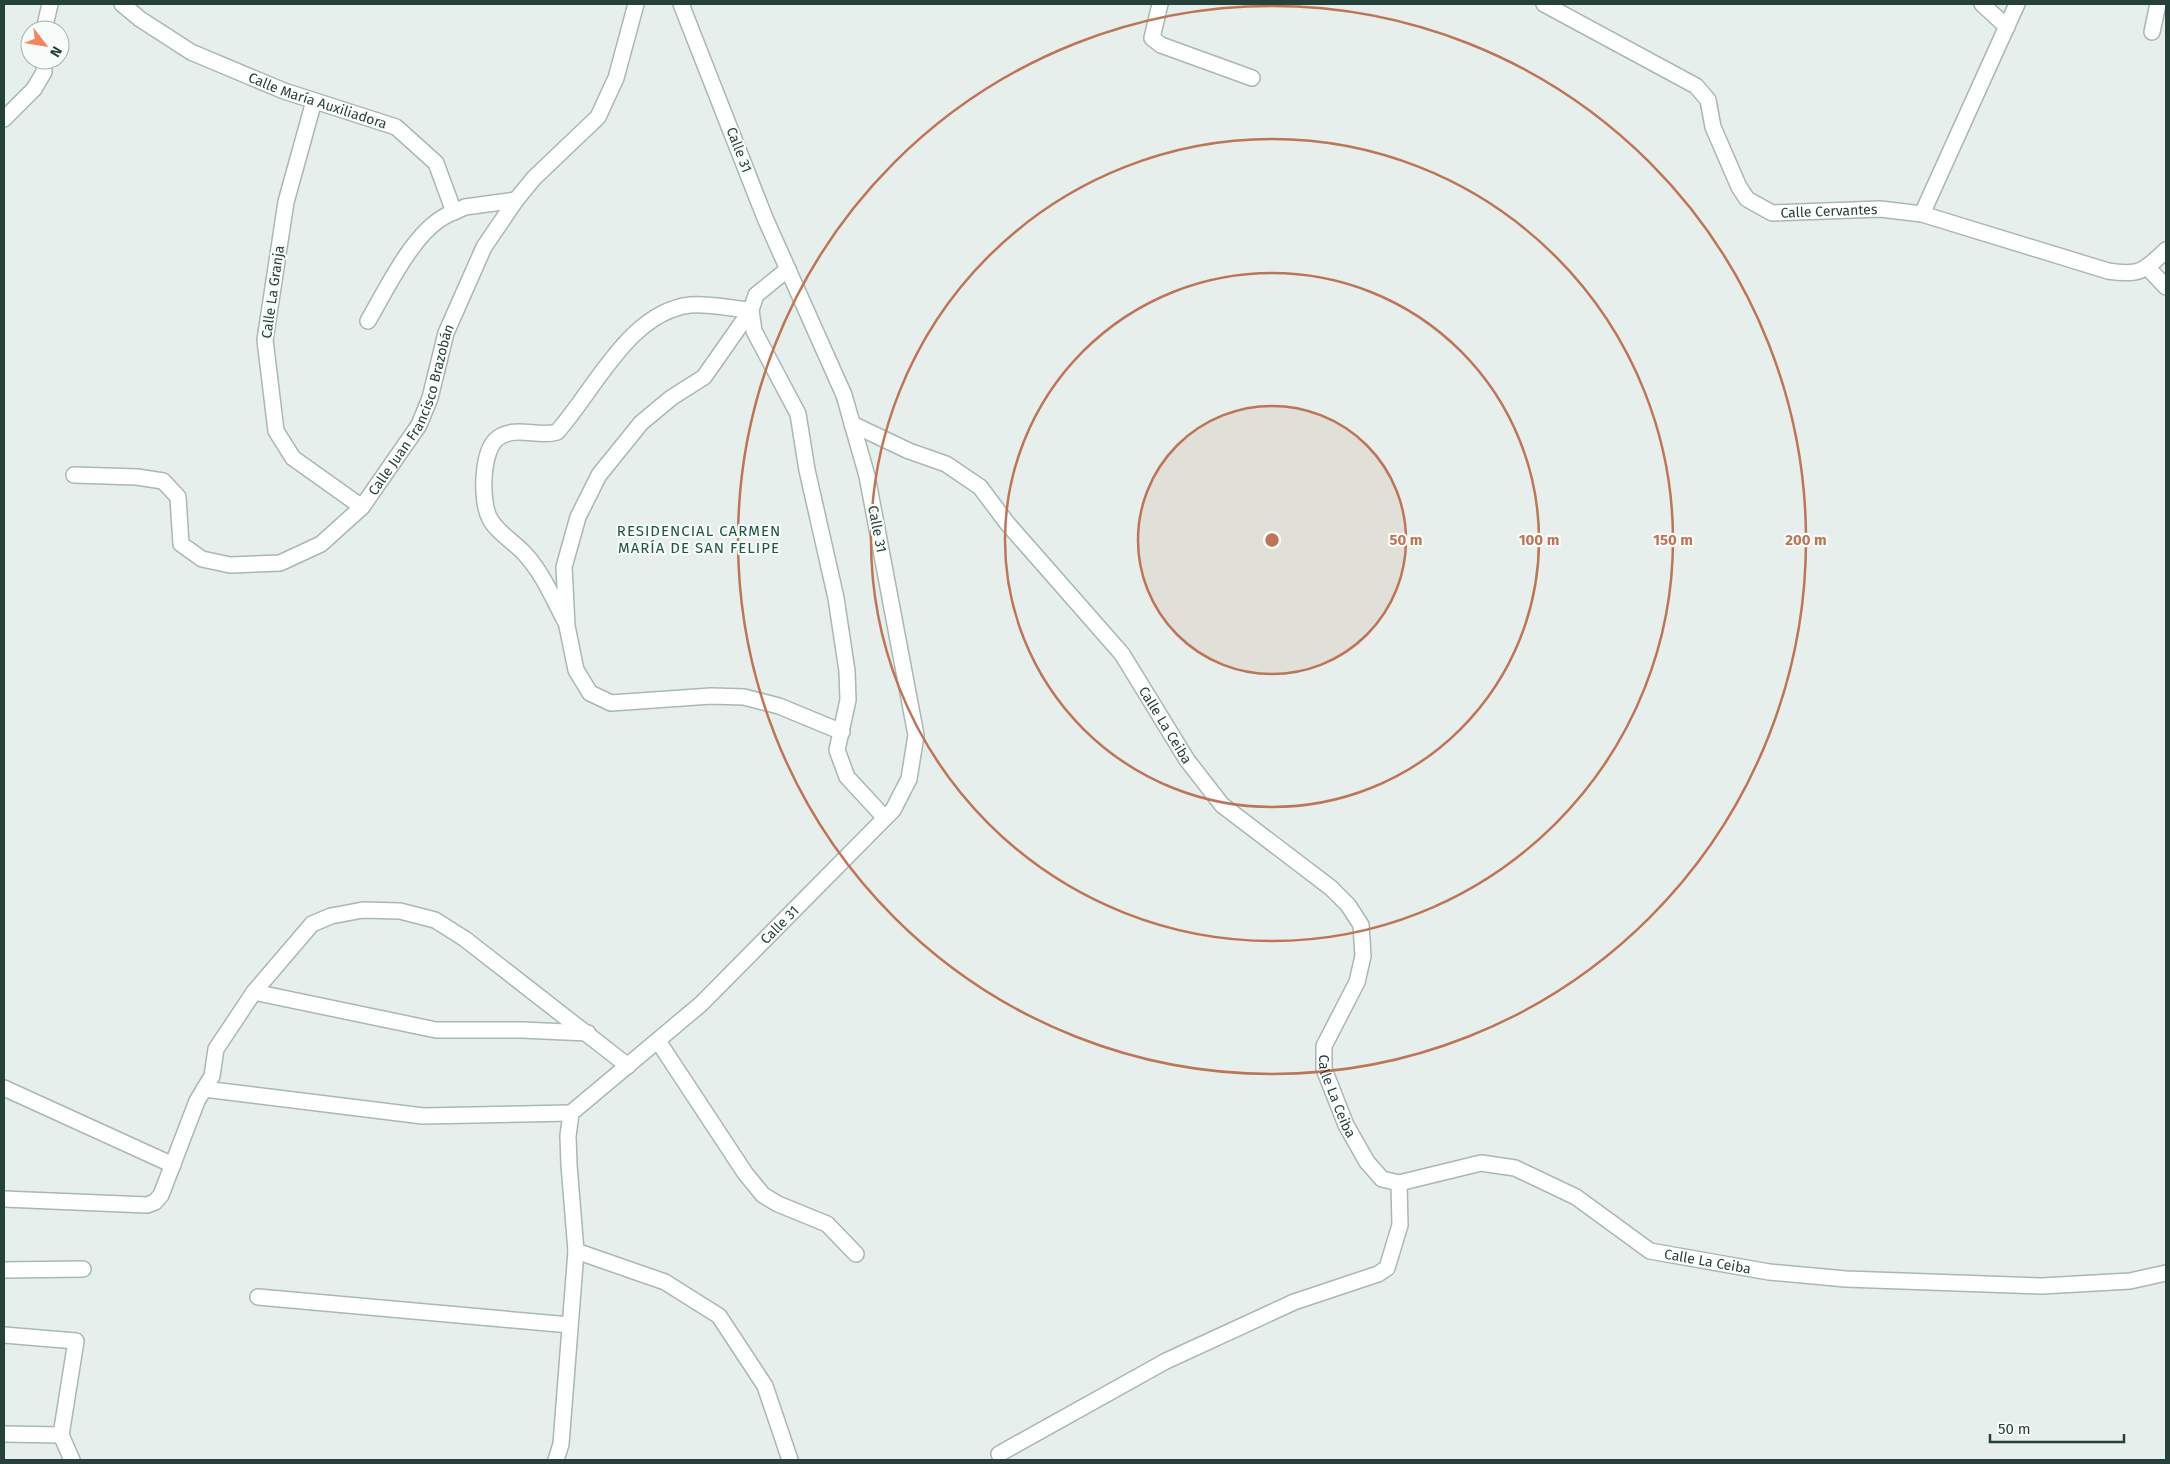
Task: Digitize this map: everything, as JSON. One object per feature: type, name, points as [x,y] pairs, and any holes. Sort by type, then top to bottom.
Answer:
[{"type":"street","points":[[46,20],[50,4]]},
{"type":"street","name":"Calle María Auxiliadora","points":[[122,4],[140,19],[191,52],[284,91],[396,127],[436,163],[454,212]]},
{"type":"street","name":"Calle Juan Francisco Brazobán","points":[[74,475],[137,477],[163,481],[178,496],[181,544],[202,558],[230,565],[280,563],[321,544],[362,507],[419,425],[430,398],[446,333],[484,248],[516,200],[534,178],[598,117],[616,78],[636,4]]},
{"type":"street","name":"Calle 31","points":[[572,1113],[701,1004],[893,810],[909,779],[916,735],[867,476],[844,396],[765,218],[682,4]]},
{"type":"street","points":[[1160,4],[1152,38],[1160,45],[1252,78]]},
{"type":"street","name":"Calle Cervantes","points":[[1544,4],[1696,86],[1708,100],[1714,127],[1739,187],[1747,200],[1772,213],[1880,209],[1922,214],[2108,271],[2130,275],[2148,268]]},
{"type":"street","points":[[1982,4],[2008,26]]},
{"type":"street","points":[[1922,214],[2017,4]]},
{"type":"street","points":[[2152,32],[2158,4]]},
{"type":"street","points":[[4,119],[34,89],[44,70]]},
{"type":"street","name":"Calle La Granja","points":[[314,101],[286,202],[265,340],[276,431],[293,458],[362,507]]},
{"type":"street","points":[[368,321],[416,242],[441,216],[465,207],[516,200]]},
{"type":"street","points":[[2166,250],[2148,268],[2166,287]]},
{"type":"street","points":[[788,268],[756,295],[751,310],[704,377],[671,398],[641,423],[599,475],[578,517],[564,567],[567,626],[576,670],[590,693],[611,703],[711,696],[744,697],[779,706],[842,732]]},
{"type":"street","points":[[567,626],[545,583],[525,554],[490,520],[484,504],[484,481],[488,454],[492,445],[497,438],[510,432],[557,432],[607,364],[643,326],[667,311],[690,305],[751,310]]},
{"type":"street","points":[[751,310],[754,331],[798,414],[808,470],[836,598],[847,671],[848,700],[837,750],[847,777],[885,818]]},
{"type":"street","name":"Calle La Ceiba","points":[[852,424],[909,451],[946,464],[980,487],[1007,523],[1122,654],[1187,760],[1222,805],[1331,888],[1348,905],[1361,925],[1363,956],[1357,982],[1324,1046],[1324,1069],[1346,1125],[1367,1162],[1382,1179],[1399,1183],[1481,1163],[1515,1168],[1576,1197],[1650,1251],[1769,1272],[1846,1279],[2042,1286],[2130,1281],[2166,1274]]},
{"type":"street","points":[[4,1199],[147,1205],[154,1202],[161,1195],[204,1089],[212,1076],[216,1049],[254,992],[312,924],[332,916],[363,910],[400,910],[435,920],[465,939],[628,1066]]},
{"type":"street","points":[[254,992],[436,1030],[522,1030],[588,1033]]},
{"type":"street","points":[[658,1041],[745,1173],[763,1195],[827,1224],[856,1254]]},
{"type":"street","points":[[4,1088],[173,1165]]},
{"type":"street","points":[[204,1089],[423,1116],[572,1113],[568,1136],[576,1251],[561,1444],[556,1460]]},
{"type":"street","points":[[999,1454],[1166,1362],[1294,1302],[1378,1274],[1387,1268],[1400,1225],[1399,1183]]},
{"type":"street","points":[[576,1251],[665,1282],[719,1316],[765,1386],[790,1460]]},
{"type":"street","points":[[4,1270],[82,1269]]},
{"type":"street","points":[[258,1297],[570,1325]]},
{"type":"street","points":[[4,1335],[76,1340],[61,1435],[72,1460]]},
{"type":"street","points":[[4,1434],[61,1435]]},
{"type":"district","name":"RESIDENCIAL CARMEN MARÍA DE SAN FELIPE","points":[[699,540]]}]
